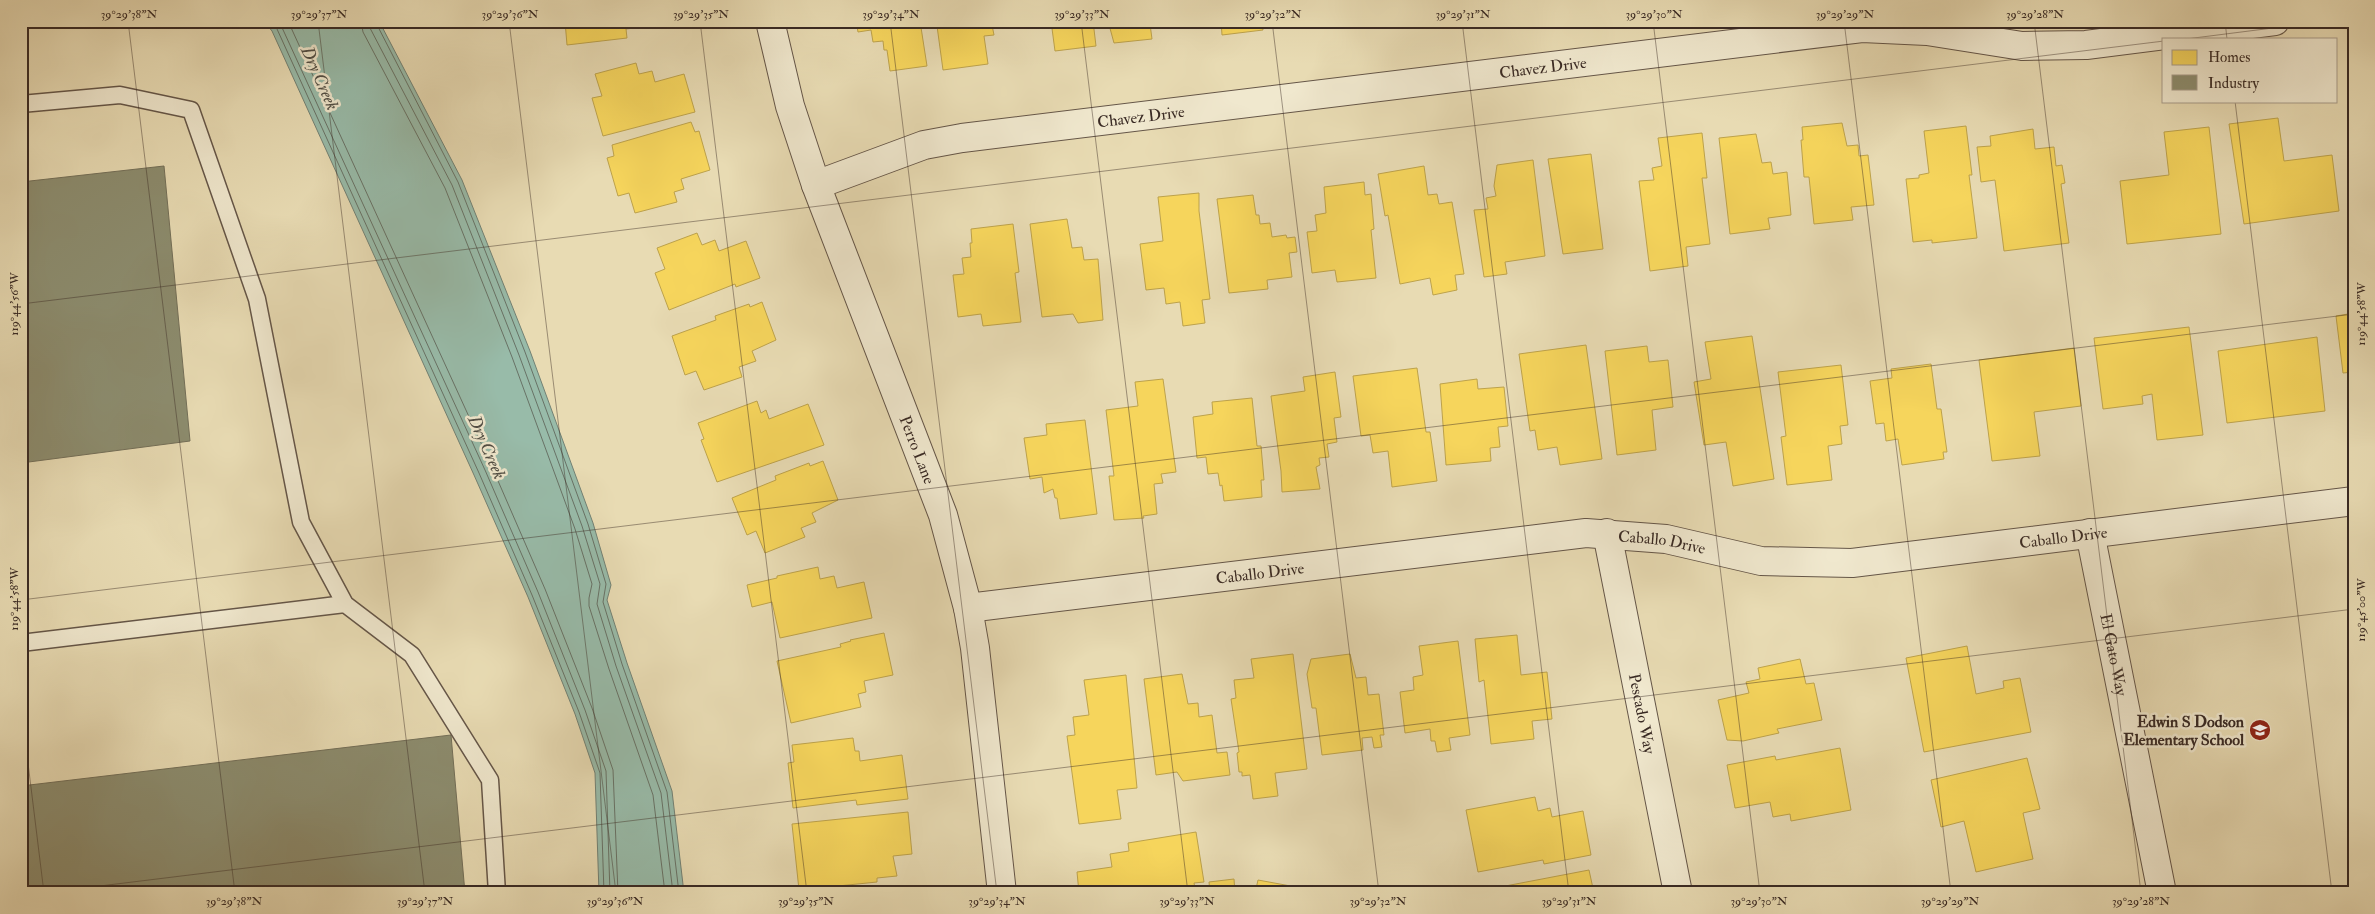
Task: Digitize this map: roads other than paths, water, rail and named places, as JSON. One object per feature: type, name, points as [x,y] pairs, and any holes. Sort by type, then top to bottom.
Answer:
[{"type":"street","name":"Perro Lane","points":[[770,21],[790,106],[816,185],[943,515],[968,608],[976,648],[1002,893]]},
{"type":"street","name":"Chavez Drive","points":[[816,185],[924,145],[962,138],[1862,28],[1927,31],[2022,46],[2086,45],[2275,21]]},
{"type":"street","name":"Caballo Drive","points":[[968,608],[1576,534],[1607,533],[1666,539],[1761,560],[1852,563],[2354,501]]},
{"type":"street","name":"Pescado Way","points":[[1607,533],[1678,893]]},
{"type":"street","name":"El Gato Way","points":[[2090,534],[2162,893]]},
{"type":"lane","points":[[21,104],[120,95],[191,110],[256,299],[301,522],[345,604],[412,655],[490,780],[497,893]]},
{"type":"lane","points":[[21,643],[345,604]]},
{"type":"water","name":"Dry Creek","points":[[264,21],[379,21],[462,180],[530,351],[593,523],[611,585],[607,600],[672,791],[684,893],[599,893],[595,773],[575,714],[528,597],[474,475],[272,31]]},
{"type":"place","name":"Edwin S Dodson Elementary School","points":[[2260,730]]}]
